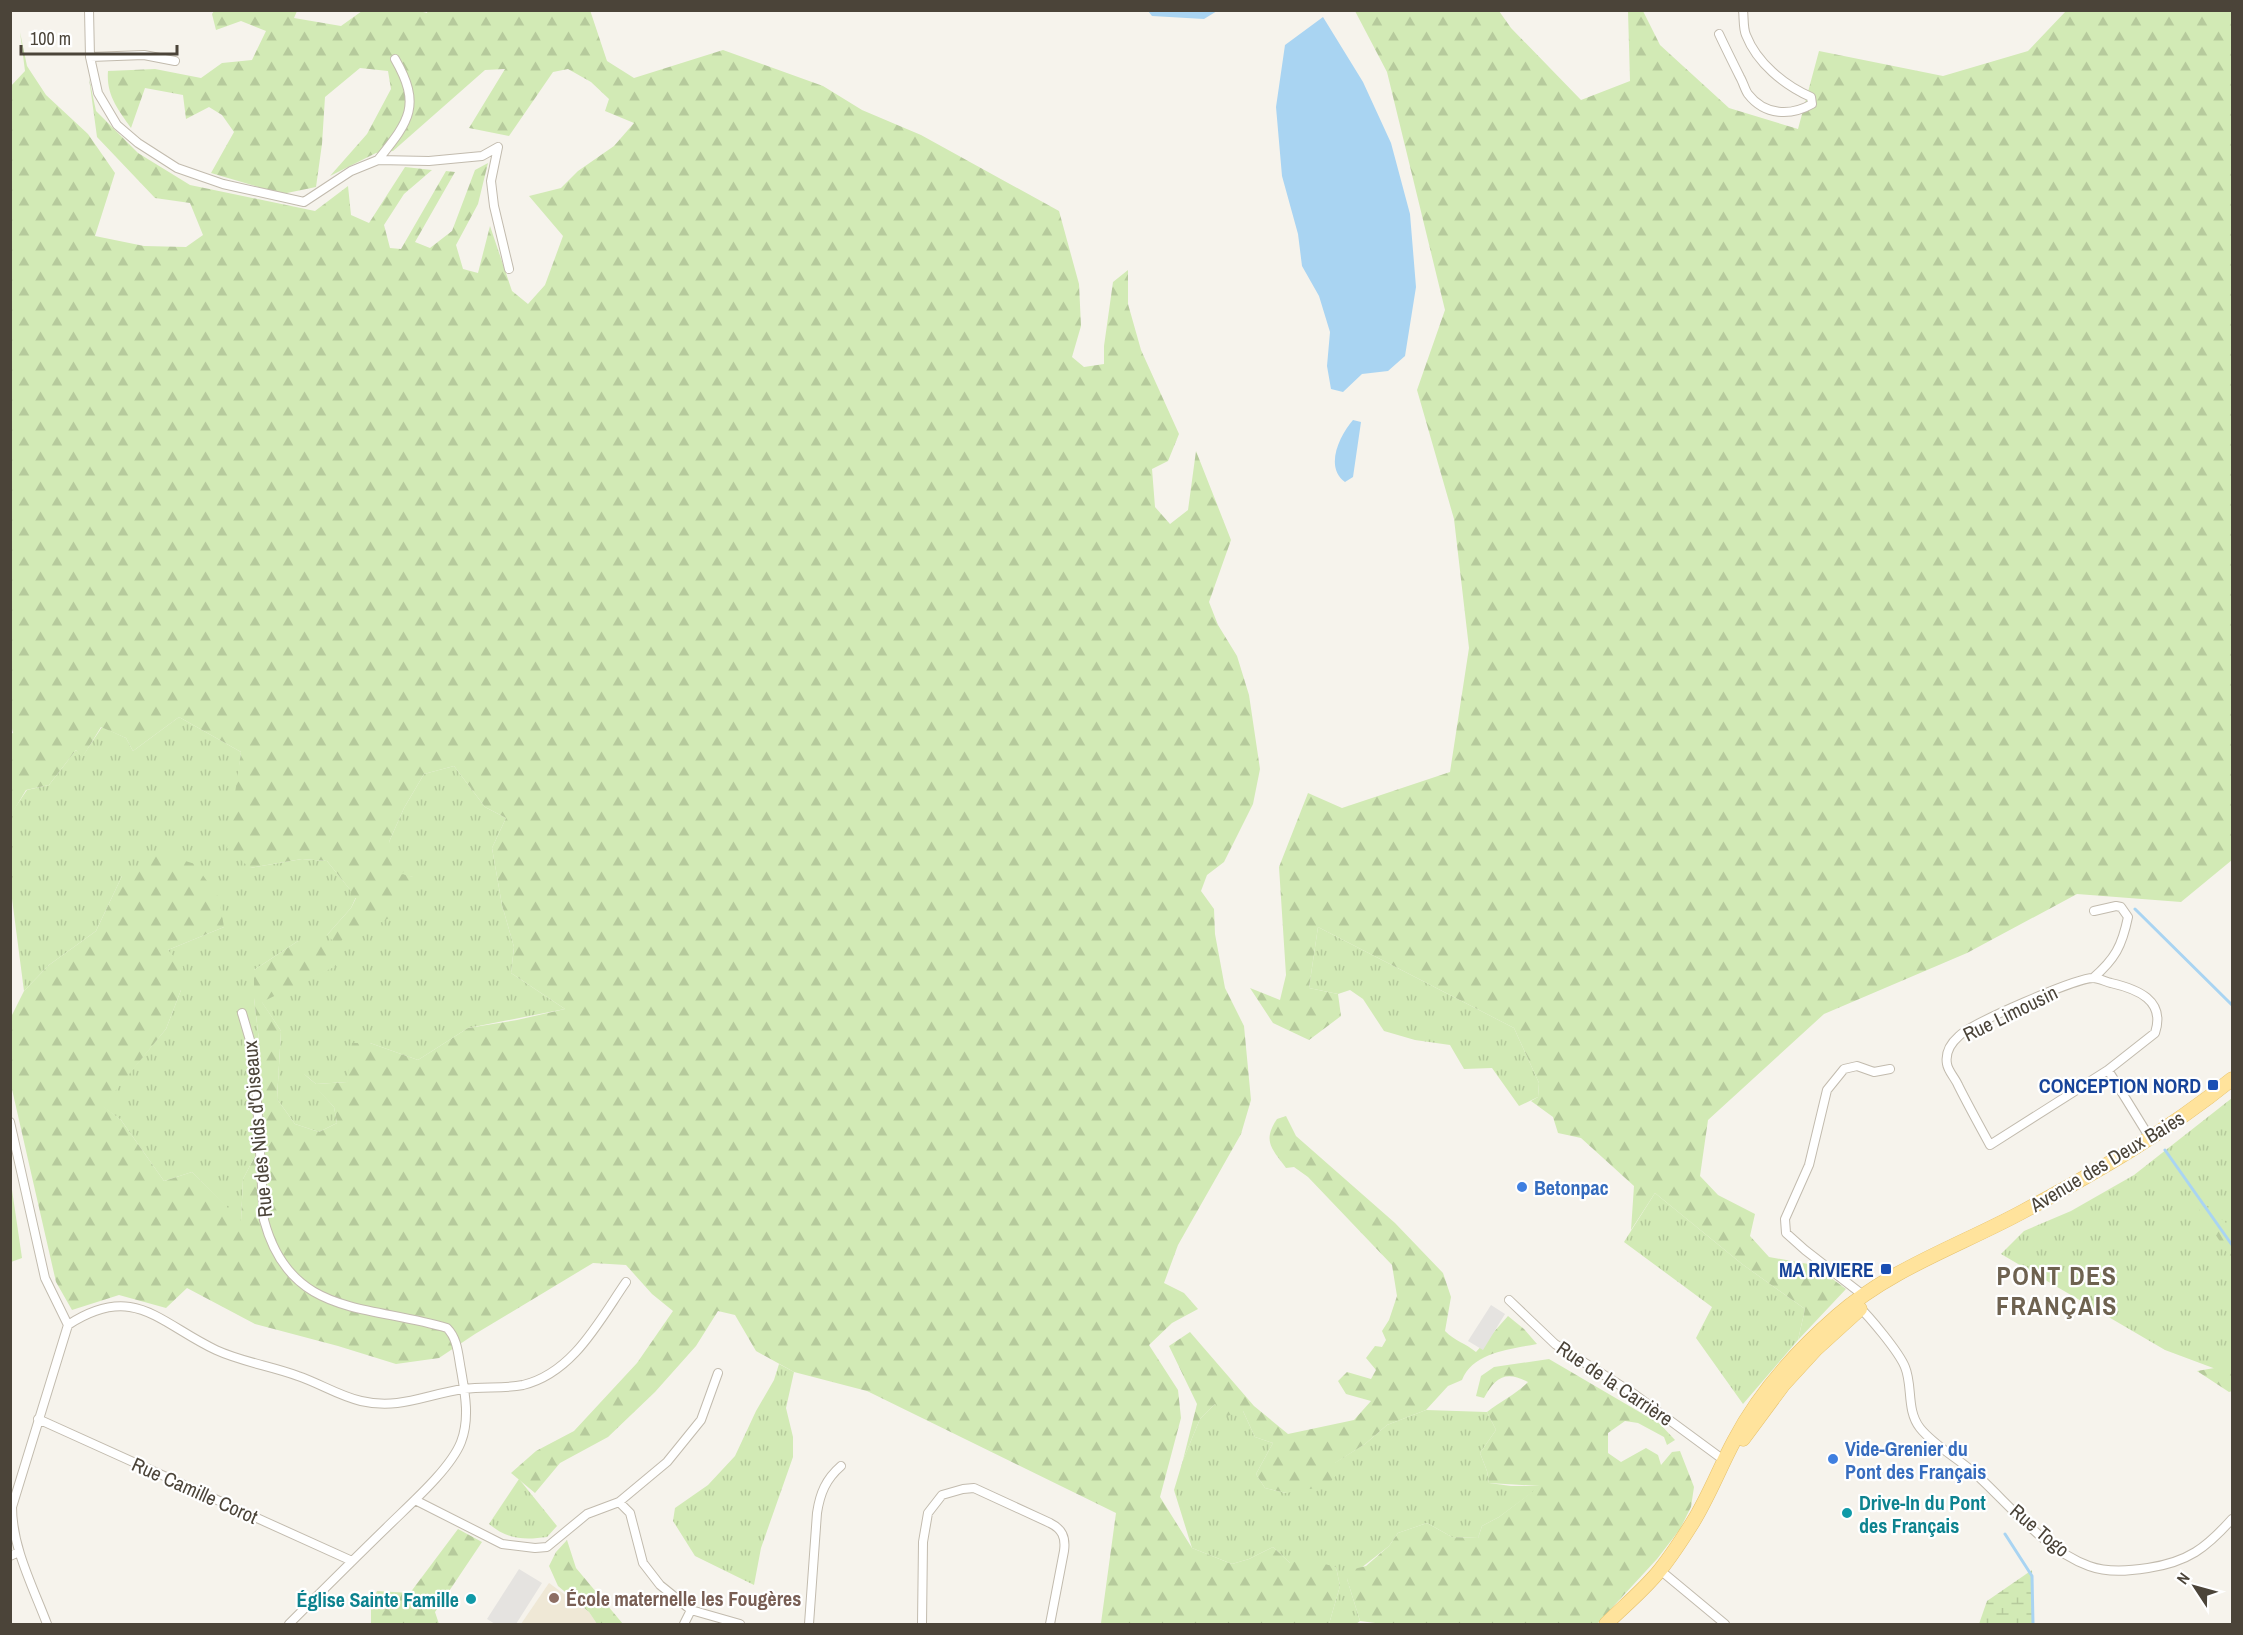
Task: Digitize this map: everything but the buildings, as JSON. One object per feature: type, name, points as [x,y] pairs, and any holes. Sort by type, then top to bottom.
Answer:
[{"type":"main road","name":"Avenue des Deux Baies","points":[[1606,1624],[1660,1570],[1694,1521],[1733,1442],[1767,1390],[1810,1341],[1860,1302],[1907,1270],[2022,1212],[2150,1138],[2206,1100],[2232,1079]]},
{"type":"street","points":[[89,10],[90,57],[98,93],[117,125],[138,143],[177,168],[223,184],[304,202],[351,171],[378,160],[429,161],[482,156],[498,147],[491,182],[494,206],[509,269]]},
{"type":"street","points":[[1719,34],[1748,94],[1758,102],[1769,109],[1782,112],[1798,112],[1812,104],[1811,97],[1797,91],[1782,80],[1758,55],[1745,33],[1743,10]]},
{"type":"street","points":[[90,57],[144,55],[175,60]]},
{"type":"street","points":[[378,160],[399,135],[408,116],[411,92],[395,59]]},
{"type":"street","points":[[2093,978],[2108,965],[2116,954],[2128,917],[2121,908],[2116,906],[2094,911]]},
{"type":"street","name":"Rue Limousin","points":[[2093,978],[2130,987],[2142,993],[2157,1014],[2158,1024],[2155,1033],[2108,1070],[1990,1145],[1947,1064],[1949,1047],[1960,1035],[1988,1019],[2051,991],[2093,978]]},
{"type":"street","name":"Rue des Nids d'Oiseaux","points":[[242,1013],[252,1047],[256,1084],[264,1220],[269,1240],[278,1256],[294,1277],[326,1300],[447,1328],[456,1341],[464,1389],[466,1417],[460,1443],[452,1458],[415,1500],[288,1624]]},
{"type":"street","name":"Rue Togo","points":[[1890,1069],[1874,1072],[1857,1066],[1844,1069],[1827,1089],[1809,1165],[1785,1219],[1786,1233],[1860,1302],[1905,1365],[1914,1416],[1920,1428],[1968,1466],[2050,1544],[2090,1567],[2115,1571],[2171,1565],[2216,1537],[2232,1519]]},
{"type":"street","points":[[2108,1070],[2150,1138]]},
{"type":"street","points":[[10,1122],[45,1278],[68,1325]]},
{"type":"street","points":[[47,1624],[19,1552],[12,1524],[12,1507],[68,1325],[83,1315],[108,1306],[126,1306],[145,1310],[218,1351],[316,1382],[340,1395],[389,1405],[464,1389],[502,1388],[524,1385],[542,1379],[558,1370],[577,1351],[626,1282]]},
{"type":"street","name":"Rue de la Carrière","points":[[1509,1300],[1555,1344],[1634,1394],[1725,1461]]},
{"type":"street","points":[[415,1500],[502,1544],[535,1548],[552,1545],[587,1514],[619,1502],[667,1462],[701,1420],[718,1373]]},
{"type":"street","name":"Rue Camille Corot","points":[[38,1419],[352,1561]]},
{"type":"street","points":[[809,1624],[820,1495],[832,1474],[842,1466]]},
{"type":"street","points":[[922,1624],[923,1542],[928,1513],[942,1495],[963,1488],[974,1488],[1057,1526],[1062,1533],[1065,1541],[1064,1551],[1050,1624]]},
{"type":"street","points":[[619,1502],[630,1513],[643,1563],[660,1585],[690,1610],[740,1624]]},
{"type":"street","points":[[10,1556],[19,1552]]},
{"type":"street","points":[[1660,1570],[1725,1624]]},
{"type":"street","points":[[684,1624],[690,1610]]},
{"type":"shaded area","points":[[1491,1305],[1505,1314],[1483,1350],[1468,1341]]},
{"type":"shaded area","points":[[519,1569],[542,1583],[516,1624],[495,1624],[487,1619]]},
{"type":"shaded area","name":"École maternelle les Fougères","points":[[549,1583],[589,1612],[597,1624],[521,1624]]},
{"type":"green space","points":[[415,10],[427,13],[428,10],[590,10],[607,61],[634,78],[723,50],[823,86],[862,110],[921,135],[1059,211],[1079,284],[1081,326],[1072,357],[1084,367],[1104,364],[1104,346],[1113,282],[1128,270],[1128,304],[1141,350],[1179,434],[1168,461],[1152,469],[1155,507],[1170,524],[1188,510],[1196,451],[1231,540],[1209,602],[1218,625],[1237,656],[1249,695],[1260,769],[1253,804],[1224,862],[1207,875],[1201,891],[1214,909],[1215,934],[1225,988],[1244,1026],[1251,1100],[1241,1134],[1178,1245],[1164,1283],[1184,1293],[1198,1309],[1172,1323],[1149,1345],[1178,1390],[1181,1418],[1160,1497],[1192,1548],[1232,1564],[1249,1559],[1273,1547],[1290,1563],[1306,1559],[1336,1567],[1340,1586],[1329,1624],[1101,1623],[1116,1513],[867,1391],[794,1372],[756,1351],[735,1315],[718,1311],[696,1346],[655,1392],[608,1437],[560,1463],[535,1493],[511,1473],[536,1451],[574,1431],[637,1363],[673,1311],[652,1294],[626,1265],[593,1263],[439,1358],[396,1364],[255,1324],[187,1288],[166,1308],[119,1295],[72,1310],[56,1282],[11,1085],[10,1019],[24,991],[49,965],[96,931],[122,876],[160,853],[195,864],[219,898],[224,927],[168,950],[183,967],[181,990],[166,1029],[103,1106],[121,1120],[164,1181],[192,1172],[241,1221],[243,1179],[265,1137],[260,1049],[254,998],[254,970],[298,941],[325,946],[336,966],[262,1002],[281,1031],[277,1099],[295,1124],[319,1132],[337,1123],[334,1107],[299,1070],[316,1084],[347,1082],[352,1043],[370,1043],[418,1060],[468,1028],[565,1009],[511,973],[514,947],[502,905],[492,848],[506,818],[485,807],[454,766],[424,774],[404,808],[389,842],[415,864],[401,874],[414,877],[396,914],[364,932],[355,928],[337,945],[327,935],[351,908],[356,898],[350,899],[351,891],[327,861],[302,859],[250,868],[227,848],[241,752],[179,717],[133,751],[126,738],[101,727],[82,758],[76,750],[49,785],[26,790],[11,815],[10,734],[13,733],[10,719],[10,87],[25,71],[20,32],[27,66],[46,95],[88,134],[115,173],[95,236],[144,246],[186,247],[203,235],[190,203],[155,198],[97,137],[89,78],[96,111],[138,153],[190,185],[315,211],[348,186],[351,215],[369,223],[405,167],[432,170],[404,194],[384,225],[390,248],[401,249],[446,171],[455,172],[415,242],[430,248],[452,231],[475,170],[488,163],[478,204],[456,245],[463,269],[478,273],[490,226],[512,291],[528,304],[545,285],[563,236],[529,196],[561,188],[578,171],[614,146],[634,123],[605,111],[609,99],[591,82],[568,69],[553,72],[509,136],[469,128],[505,69],[485,70],[393,151],[376,153],[330,176],[367,134],[391,89],[388,71],[360,68],[325,97],[316,187],[282,194],[211,173],[234,132],[222,115],[209,107],[186,119],[183,95],[145,88],[131,128],[111,95],[108,71],[155,69],[201,78],[222,63],[252,60],[266,31],[241,21],[216,30],[212,14],[214,11],[297,11],[294,18],[341,26],[362,11]]},
{"type":"green space","points":[[1355,11],[1499,11],[1511,28],[1581,100],[1630,81],[1628,11],[1643,11],[1660,45],[1729,108],[1798,129],[1819,51],[1943,76],[2028,51],[2066,11],[2232,11],[2232,860],[2181,902],[2077,894],[1967,953],[1824,1014],[1708,1120],[1700,1176],[1718,1195],[1755,1214],[1750,1236],[1769,1257],[1814,1265],[1846,1289],[1798,1340],[1805,1309],[1742,1264],[1655,1193],[1631,1230],[1634,1186],[1581,1138],[1558,1133],[1553,1117],[1531,1101],[1538,1097],[1539,1083],[1514,1028],[1318,927],[1309,988],[1338,994],[1341,1016],[1309,1040],[1273,1023],[1250,988],[1280,1000],[1286,975],[1279,867],[1308,793],[1342,808],[1450,772],[1469,648],[1454,519],[1417,390],[1445,310],[1387,72]]},
{"type":"green space","points":[[179,717],[241,752],[237,786],[250,868],[302,859],[327,861],[356,897],[351,908],[327,935],[355,927],[413,877],[401,875],[389,842],[404,808],[424,774],[454,766],[485,807],[506,818],[492,848],[502,905],[514,947],[511,973],[565,1009],[468,1028],[418,1060],[370,1043],[347,1082],[316,1084],[304,1074],[334,1107],[337,1123],[319,1132],[295,1124],[277,1099],[281,1031],[261,1001],[335,966],[298,941],[254,970],[254,998],[260,1049],[265,1137],[243,1179],[241,1222],[192,1172],[164,1181],[121,1120],[102,1106],[166,1029],[181,990],[168,950],[224,927],[122,876],[96,931],[49,965],[24,991],[11,891],[10,815],[27,790],[49,785],[76,750],[82,757],[102,727],[126,738],[133,751]]},
{"type":"green space","points":[[1318,927],[1514,1028],[1539,1083],[1538,1097],[1519,1106],[1492,1068],[1464,1069],[1450,1045],[1415,1040],[1384,1031],[1363,999],[1350,990],[1338,994],[1309,988]]},
{"type":"green space","points":[[2232,1098],[2232,1375],[2165,1350],[2001,1254],[2024,1231],[2071,1211],[2134,1175]]},
{"type":"green space","points":[[1286,1116],[1296,1136],[1395,1223],[1443,1273],[1451,1297],[1445,1331],[1476,1352],[1508,1316],[1537,1344],[1494,1353],[1475,1363],[1462,1380],[1448,1386],[1426,1410],[1387,1425],[1365,1444],[1335,1463],[1339,1472],[1327,1486],[1286,1493],[1265,1488],[1256,1474],[1273,1443],[1255,1437],[1243,1411],[1227,1416],[1215,1404],[1200,1419],[1183,1460],[1197,1404],[1169,1346],[1190,1332],[1254,1406],[1288,1434],[1354,1420],[1371,1401],[1346,1394],[1338,1381],[1347,1372],[1371,1379],[1376,1370],[1366,1358],[1375,1346],[1382,1347],[1386,1340],[1382,1331],[1389,1320],[1397,1296],[1392,1265],[1308,1177],[1294,1167],[1286,1168],[1273,1150],[1270,1133],[1277,1119]]},
{"type":"green space","points":[[11,1183],[22,1258],[10,1262]]},
{"type":"green space","points":[[1655,1193],[1742,1264],[1805,1309],[1798,1340],[1743,1404],[1696,1338],[1712,1307],[1624,1242]]},
{"type":"green space","points":[[2201,1202],[2232,1228],[2232,1260],[2195,1203]]},
{"type":"green space","points":[[1549,1359],[1660,1424],[1675,1440],[1667,1445],[1664,1437],[1638,1423],[1625,1421],[1608,1433],[1608,1453],[1621,1462],[1646,1448],[1658,1455],[1661,1465],[1672,1452],[1680,1451],[1694,1487],[1691,1507],[1680,1529],[1657,1559],[1597,1624],[1383,1624],[1360,1621],[1347,1579],[1350,1570],[1366,1566],[1389,1546],[1398,1533],[1427,1523],[1452,1537],[1478,1538],[1482,1526],[1499,1517],[1540,1486],[1489,1483],[1480,1453],[1496,1430],[1487,1412],[1528,1382],[1507,1376],[1492,1385],[1484,1398],[1476,1396],[1481,1376],[1494,1367]]},
{"type":"green space","points":[[779,1364],[794,1372],[786,1408],[793,1437],[793,1457],[761,1548],[754,1585],[695,1556],[673,1521],[675,1508],[708,1485],[735,1456],[756,1411],[774,1380]]},
{"type":"green space","points":[[2232,1365],[2232,1391],[2229,1392],[2197,1371]]},
{"type":"green space","points":[[1215,1404],[1243,1411],[1255,1437],[1273,1443],[1256,1474],[1265,1488],[1286,1493],[1365,1444],[1387,1425],[1426,1410],[1487,1412],[1496,1430],[1480,1453],[1489,1483],[1541,1486],[1499,1517],[1482,1526],[1478,1538],[1452,1537],[1427,1523],[1398,1533],[1389,1546],[1347,1579],[1360,1621],[1356,1624],[1329,1624],[1340,1586],[1336,1567],[1290,1563],[1273,1547],[1249,1559],[1232,1564],[1192,1548],[1174,1490],[1183,1460],[1200,1419]]},
{"type":"green space","points":[[519,1479],[557,1526],[547,1537],[517,1538],[489,1524]]},
{"type":"green space","points":[[458,1529],[482,1542],[435,1612],[439,1624],[371,1624],[371,1605],[377,1591],[410,1593]]},
{"type":"green space","points":[[567,1540],[576,1568],[623,1624],[597,1624],[589,1612],[558,1586],[549,1566],[556,1552]]},
{"type":"green space","points":[[2032,1570],[2033,1624],[1979,1624],[1987,1601]]},
{"type":"water","points":[[1148,11],[1217,11],[1204,19],[1152,16]]},
{"type":"water","points":[[1323,17],[1363,82],[1391,143],[1410,214],[1416,287],[1405,356],[1388,371],[1362,374],[1343,392],[1331,389],[1327,366],[1330,332],[1319,296],[1302,266],[1298,234],[1282,176],[1276,107],[1285,45]]},
{"type":"water","points":[[1353,420],[1361,422],[1353,477],[1345,482],[1339,476],[1336,468],[1336,451],[1343,434]]},
{"type":"waterway","points":[[2135,909],[2232,1005]]},
{"type":"waterway","points":[[2165,1150],[2232,1245]]},
{"type":"waterway","points":[[2005,1534],[2032,1576],[2033,1624]]},
{"type":"place","name":"CONCEPTION NORD","points":[[2213,1085]]},
{"type":"place","name":"Betonpac","points":[[1522,1187]]},
{"type":"place","name":"MA RIVIERE","points":[[1886,1269]]},
{"type":"place","name":"Vide-Grenier du Pont des Français","points":[[1833,1459]]},
{"type":"place","name":"Drive-In du Pont des Français","points":[[1847,1513]]},
{"type":"place","name":"École maternelle les Fougères","points":[[554,1598]]},
{"type":"place","name":"Église Sainte Famille","points":[[471,1599]]},
{"type":"district","name":"PONT DES FRANÇAIS","points":[[2057,1290]]}]
